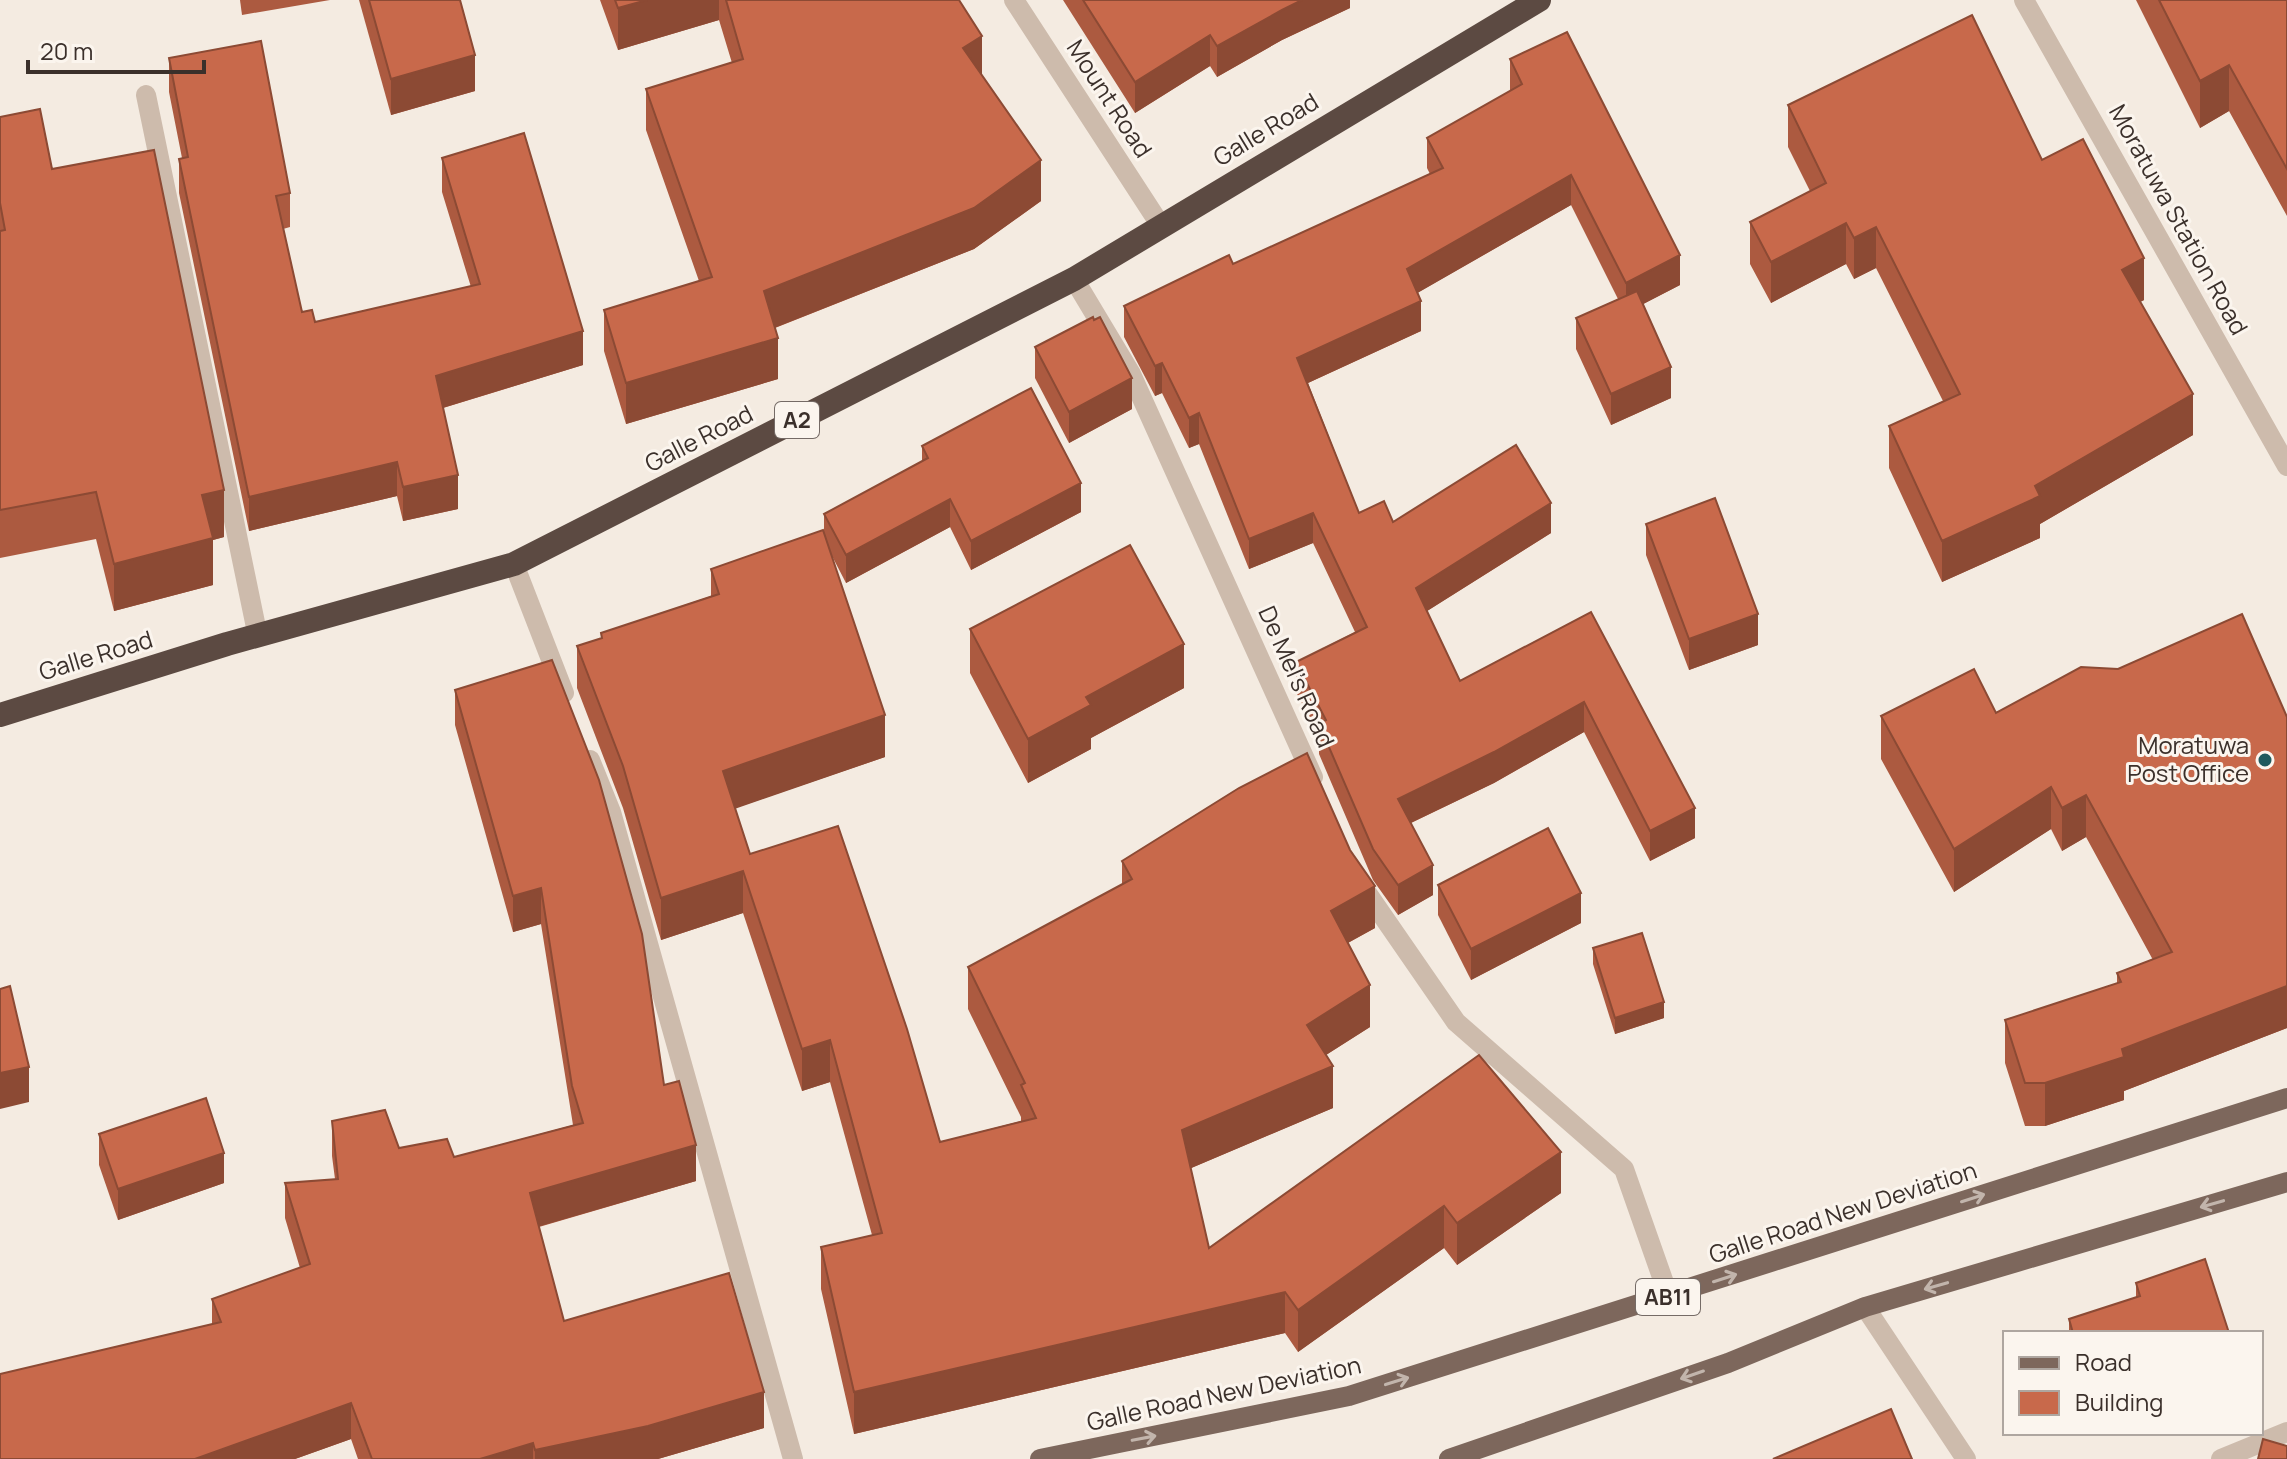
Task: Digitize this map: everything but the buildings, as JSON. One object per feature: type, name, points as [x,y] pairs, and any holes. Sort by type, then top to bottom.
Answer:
[{"type":"highway","name":"Galle Road","points":[[0,715],[514,564],[1074,279],[1539,0]]},
{"type":"main road","name":"Galle Road New Deviation","points":[[1040,1459],[1349,1396],[1669,1297],[2287,1098]]},
{"type":"main road","points":[[1449,1459],[1728,1363],[1865,1307],[2287,1182]]},
{"type":"street","name":"Mount Road","points":[[1014,0],[1161,226]]},
{"type":"street","name":"Moratuwa Station Road","points":[[2024,0],[2287,466]]},
{"type":"street","points":[[146,95],[258,637]]},
{"type":"street","name":"De Mel's Road","points":[[1074,279],[1131,374],[1320,793]]},
{"type":"street","points":[[514,564],[571,710]]},
{"type":"street","points":[[582,739],[611,812],[793,1459]]},
{"type":"street","points":[[1350,860],[1362,886],[1456,1022],[1624,1169],[1669,1297]]},
{"type":"street","points":[[1865,1307],[1966,1459]]},
{"type":"street","points":[[2221,1459],[2287,1432]]},
{"type":"place","name":"Moratuwa Post Office","points":[[2265,760]]}]
